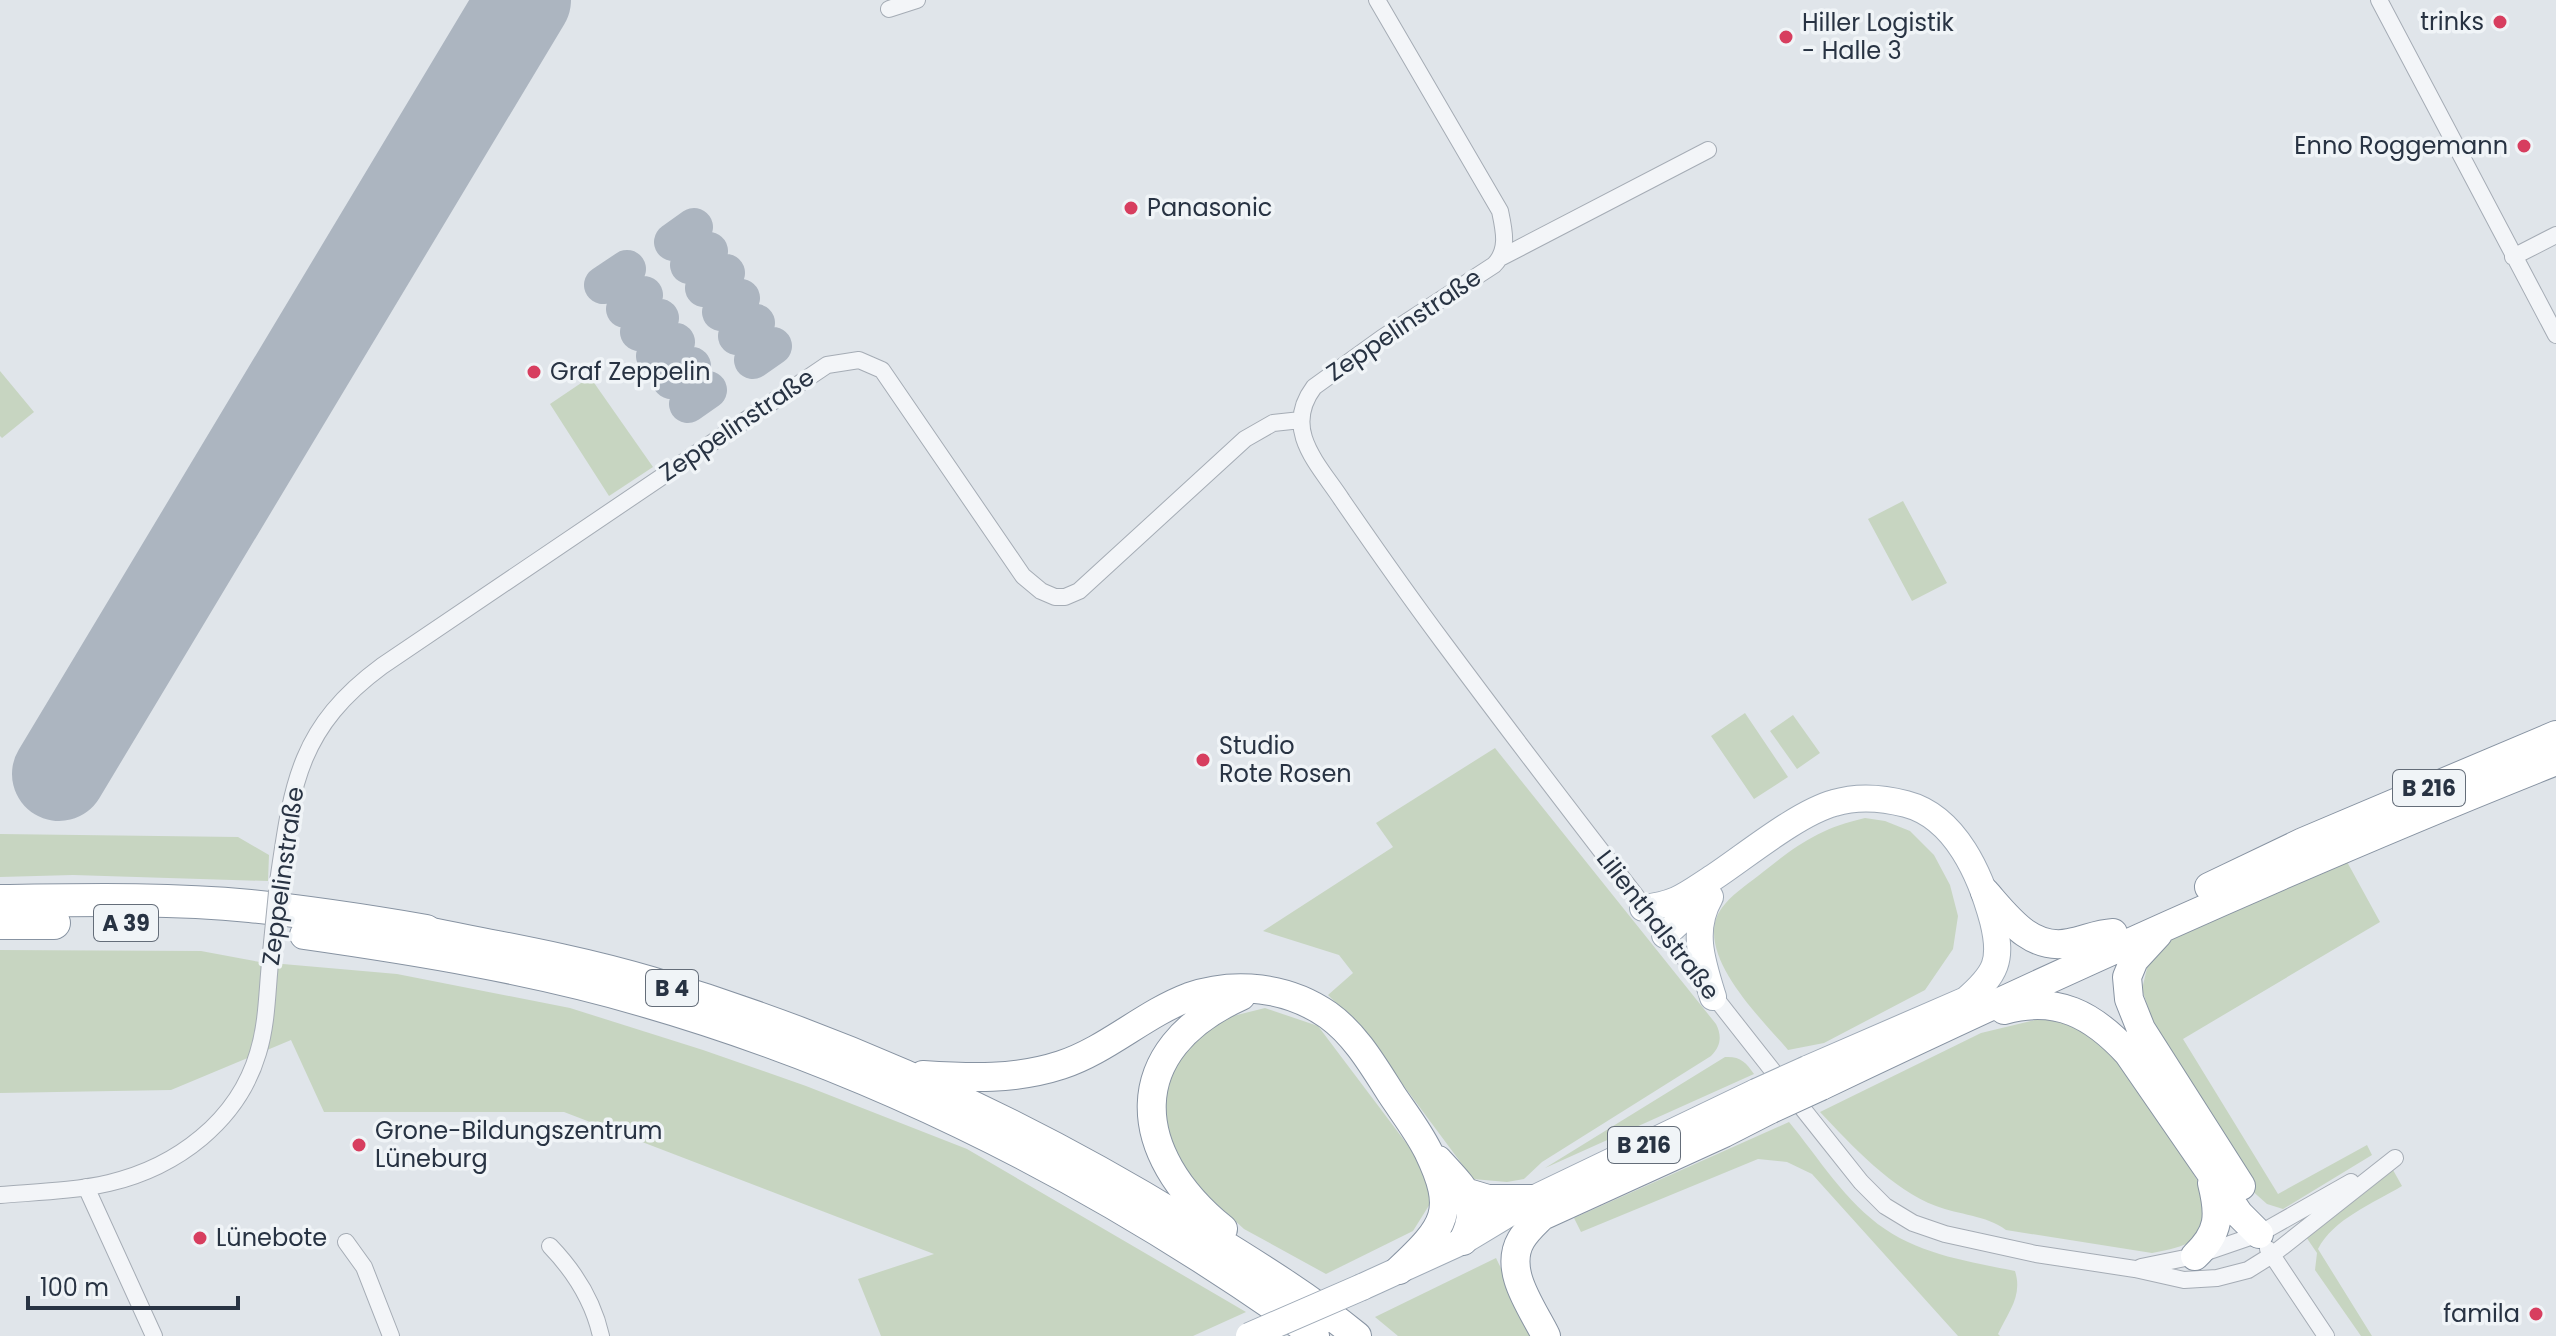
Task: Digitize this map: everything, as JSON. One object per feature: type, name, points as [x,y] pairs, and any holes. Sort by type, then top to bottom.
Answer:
[{"type":"highway","name":"B 216","points":[[1967,1008],[2113,933],[2303,842],[2556,735]]},
{"type":"highway","name":"B 216","points":[[1537,1207],[1724,1133],[1763,1100],[1967,1008],[2427,812],[2556,761]]},
{"type":"highway","points":[[1985,892],[2017,929],[2048,944],[2067,944],[2100,933],[2113,933]]},
{"type":"highway","name":"A 39","points":[[0,901],[112,900],[248,906],[426,931]]},
{"type":"highway","name":"A 39","points":[[0,923],[107,922],[251,928],[304,935]]},
{"type":"highway","points":[[2167,925],[2134,960],[2127,977],[2129,999],[2141,1029],[2256,1210],[2265,1244]]},
{"type":"highway","name":"B 4","points":[[426,931],[647,980],[774,1021],[909,1075],[1087,1162],[1266,1271],[1357,1336]]},
{"type":"highway","name":"B 4","points":[[304,935],[428,954],[640,1001],[735,1031],[855,1075],[1004,1145],[1090,1191],[1238,1283],[1315,1336]]},
{"type":"highway","points":[[909,1075],[968,1078],[1033,1073],[1093,1051],[1189,997],[1217,990],[1239,987],[1263,989],[1294,998],[1330,1016],[1367,1055],[1425,1144],[1441,1177],[1445,1209],[1442,1222],[1399,1270]]},
{"type":"highway","points":[[1263,989],[1214,1009],[1178,1040],[1164,1058],[1156,1078],[1151,1121],[1164,1163],[1177,1182],[1211,1219],[1256,1256],[1266,1271]]},
{"type":"highway","points":[[1967,1008],[1987,1015],[2017,1006],[2043,1005],[2068,1009],[2110,1033],[2128,1053],[2239,1214],[2265,1244]]},
{"type":"highway","points":[[1425,1144],[1468,1193],[1473,1215],[1463,1241]]},
{"type":"highway","points":[[2195,1256],[2206,1245],[2217,1222],[2218,1209],[2211,1174]]},
{"type":"highway","points":[[1468,1193],[1537,1207],[1515,1256],[1517,1279],[1546,1336]]},
{"type":"main road","points":[[1643,908],[1672,904],[1796,821],[1832,803],[1866,798],[1918,807],[1946,827],[1964,852],[1985,892],[1999,954],[1987,982],[1967,1008]]},
{"type":"main road","points":[[1665,935],[1754,851]]},
{"type":"main road","points":[[1713,997],[1700,955],[1698,931],[1703,909],[1714,889]]},
{"type":"main road","name":"B 216","points":[[1249,1336],[1537,1207]]},
{"type":"street","points":[[889,9],[917,0]]},
{"type":"street","name":"Zeppelinstraße","points":[[1377,0],[1500,211],[1505,235],[1502,257]]},
{"type":"street","points":[[2379,0],[2556,335]]},
{"type":"street","name":"Zeppelinstraße","points":[[0,1195],[86,1187],[137,1175],[179,1155],[215,1126],[233,1105],[253,1068],[264,1029],[278,882],[291,798],[303,761],[320,726],[347,694],[395,657],[827,365],[859,360],[882,370],[1023,576],[1041,591],[1055,597],[1065,597],[1091,583],[1245,439],[1273,423],[1301,420],[1306,398],[1326,376],[1502,257],[1708,150]]},
{"type":"street","points":[[2513,257],[2556,235]]},
{"type":"street","name":"Lilienthalstraße","points":[[1301,420],[1310,452],[1532,763],[1713,997],[1861,1182],[1885,1206],[1913,1223],[1945,1234],[2036,1254],[2184,1280],[2217,1278],[2248,1270],[2265,1244]]},
{"type":"street","points":[[2265,1244],[2395,1158],[2265,1244]]},
{"type":"street","points":[[86,1187],[88,1198],[154,1336]]},
{"type":"street","points":[[346,1242],[364,1267],[391,1336]]},
{"type":"street","points":[[2265,1244],[2326,1336]]},
{"type":"street","name":"Lilienthalstraße","points":[[2135,1269],[2265,1244]]},
{"type":"street","points":[[550,1246],[569,1266],[585,1290],[601,1336]]},
{"type":"green space","points":[[0,371],[34,412],[2,438],[0,436]]},
{"type":"green space","points":[[590,377],[653,467],[609,496],[550,404]]},
{"type":"green space","points":[[1903,501],[1947,583],[1912,601],[1868,519]]},
{"type":"green space","points":[[1745,713],[1788,777],[1754,799],[1711,736]]},
{"type":"green space","points":[[1793,715],[1820,753],[1797,769],[1770,731]]},
{"type":"green space","points":[[1495,748],[1716,1024],[1720,1037],[1719,1045],[1711,1056],[1542,1162],[1524,1179],[1507,1182],[1473,1179],[1360,1027],[1328,995],[1353,973],[1339,955],[1263,931],[1393,847],[1376,823]]},
{"type":"green space","points":[[1865,818],[1885,821],[1910,831],[1934,855],[1950,885],[1958,916],[1953,949],[1925,990],[1824,1043],[1788,1050],[1732,981],[1721,961],[1715,940],[1715,921],[1733,895],[1788,853],[1823,832]]},
{"type":"green space","points":[[0,834],[238,837],[269,855],[268,881],[73,875],[0,877]]},
{"type":"green space","points":[[2346,860],[2380,922],[2183,1039],[2278,1194],[2367,1145],[2372,1155],[2283,1209],[2267,1204],[2249,1188],[2155,1029],[2142,989],[2152,948]]},
{"type":"green space","points":[[0,950],[201,951],[260,962],[397,974],[570,1008],[806,1086],[967,1149],[1246,1312],[1193,1336],[881,1336],[858,1279],[934,1254],[564,1112],[324,1112],[291,1040],[171,1090],[0,1093]]},
{"type":"green space","points":[[1265,1008],[1318,1026],[1413,1152],[1433,1199],[1413,1231],[1326,1274],[1244,1229],[1185,1175],[1168,1139],[1162,1104],[1172,1063],[1200,1034],[1229,1017]]},
{"type":"green space","points":[[2043,1018],[2080,1027],[2101,1041],[2151,1104],[2206,1194],[2206,1221],[2202,1230],[2188,1243],[2152,1253],[2006,1230],[1981,1218],[1936,1206],[1889,1178],[1820,1112],[1981,1033]]},
{"type":"green space","points":[[1725,1057],[1742,1061],[1754,1074],[1545,1168]]},
{"type":"green space","points":[[1789,1122],[1845,1193],[1885,1229],[1931,1251],[2015,1271],[2016,1296],[1998,1334],[2000,1336],[1958,1336],[1812,1174],[1787,1162],[1758,1159],[1581,1232],[1574,1218]]},
{"type":"green space","points":[[2393,1170],[2402,1186],[2344,1220],[2318,1249],[2372,1336],[2361,1336],[2315,1270],[2317,1253],[2304,1234]]},
{"type":"green space","points":[[1496,1258],[1534,1336],[1398,1336],[1375,1317]]},
{"type":"taxiway","points":[[673,242],[694,227]]},
{"type":"taxiway","points":[[689,265],[709,251]]},
{"type":"taxiway","points":[[603,285],[627,269]]},
{"type":"taxiway","points":[[704,288],[726,273]]},
{"type":"taxiway","points":[[625,309],[644,295]]},
{"type":"taxiway","points":[[721,312],[741,298]]},
{"type":"taxiway","points":[[639,332],[660,318]]},
{"type":"taxiway","points":[[737,336],[756,323]]},
{"type":"taxiway","points":[[655,356],[676,342]]},
{"type":"taxiway","points":[[753,360],[773,346]]},
{"type":"taxiway","points":[[671,380],[692,366]]},
{"type":"taxiway","points":[[688,404],[708,390]]},
{"type":"runway","points":[[59,774],[524,0]]},
{"type":"place","name":"trinks","points":[[2500,22]]},
{"type":"place","name":"Hiller Logistik - Halle 3","points":[[1786,37]]},
{"type":"place","name":"Enno Roggemann","points":[[2524,146]]},
{"type":"place","name":"Panasonic","points":[[1131,208]]},
{"type":"place","name":"Graf Zeppelin","points":[[534,372]]},
{"type":"place","name":"Studio Rote Rosen","points":[[1203,760]]},
{"type":"place","name":"Grone-Bildungszentrum Lüneburg","points":[[359,1145]]},
{"type":"place","name":"Lünebote","points":[[200,1238]]},
{"type":"place","name":"famila","points":[[2536,1314]]}]
